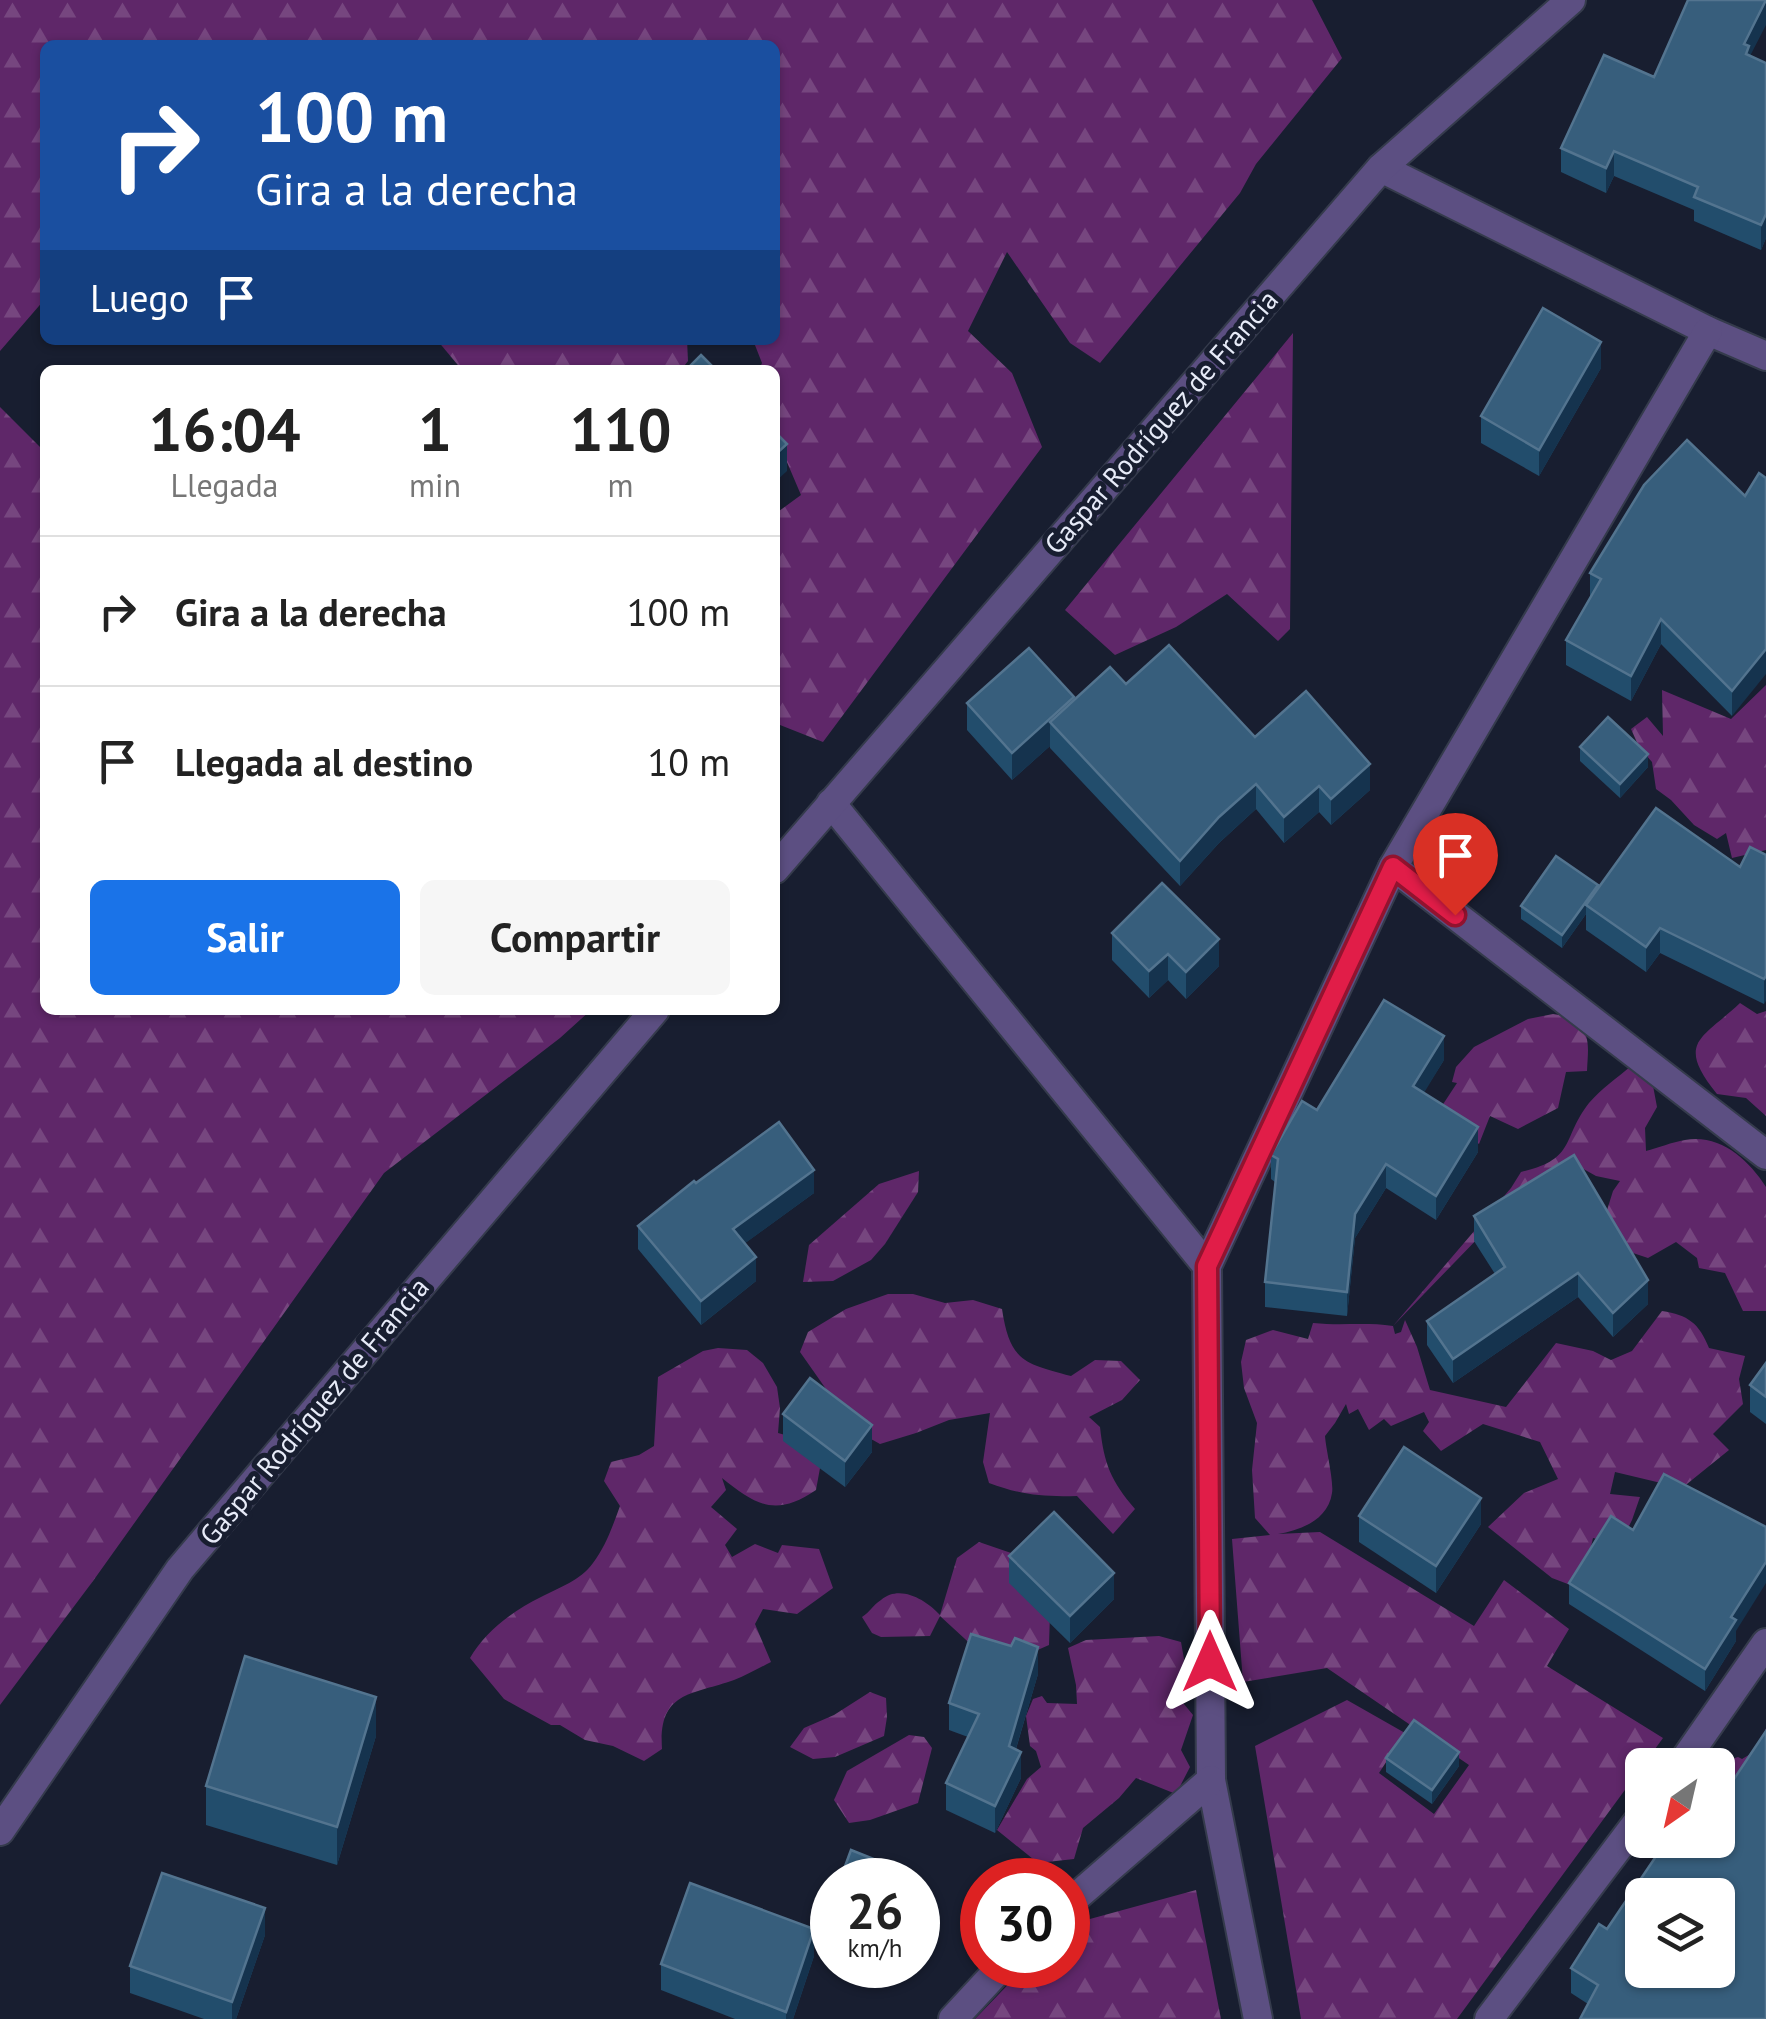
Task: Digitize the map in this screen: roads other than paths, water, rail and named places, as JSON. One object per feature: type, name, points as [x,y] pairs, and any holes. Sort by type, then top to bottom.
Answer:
[{"type":"street","name":"Gaspar Rodríguez de Francia","points":[[780,863],[1381,168],[1571,0]]},
{"type":"street","points":[[1381,168],[1766,356]]},
{"type":"street","points":[[1258,2019],[1210,1780],[1207,1266],[1393,867],[1708,331]]},
{"type":"street","points":[[831,803],[1207,1266]]},
{"type":"street","points":[[1393,867],[1766,1155]]},
{"type":"street","name":"Gaspar Rodríguez de Francia","points":[[0,1832],[180,1569],[651,1015]]},
{"type":"street","points":[[1693,1748],[1766,1644]]},
{"type":"street","points":[[1090,1885],[1210,1780]]},
{"type":"street","points":[[1489,2019],[1625,1839]]},
{"type":"street","points":[[953,2019],[982,1988]]}]
